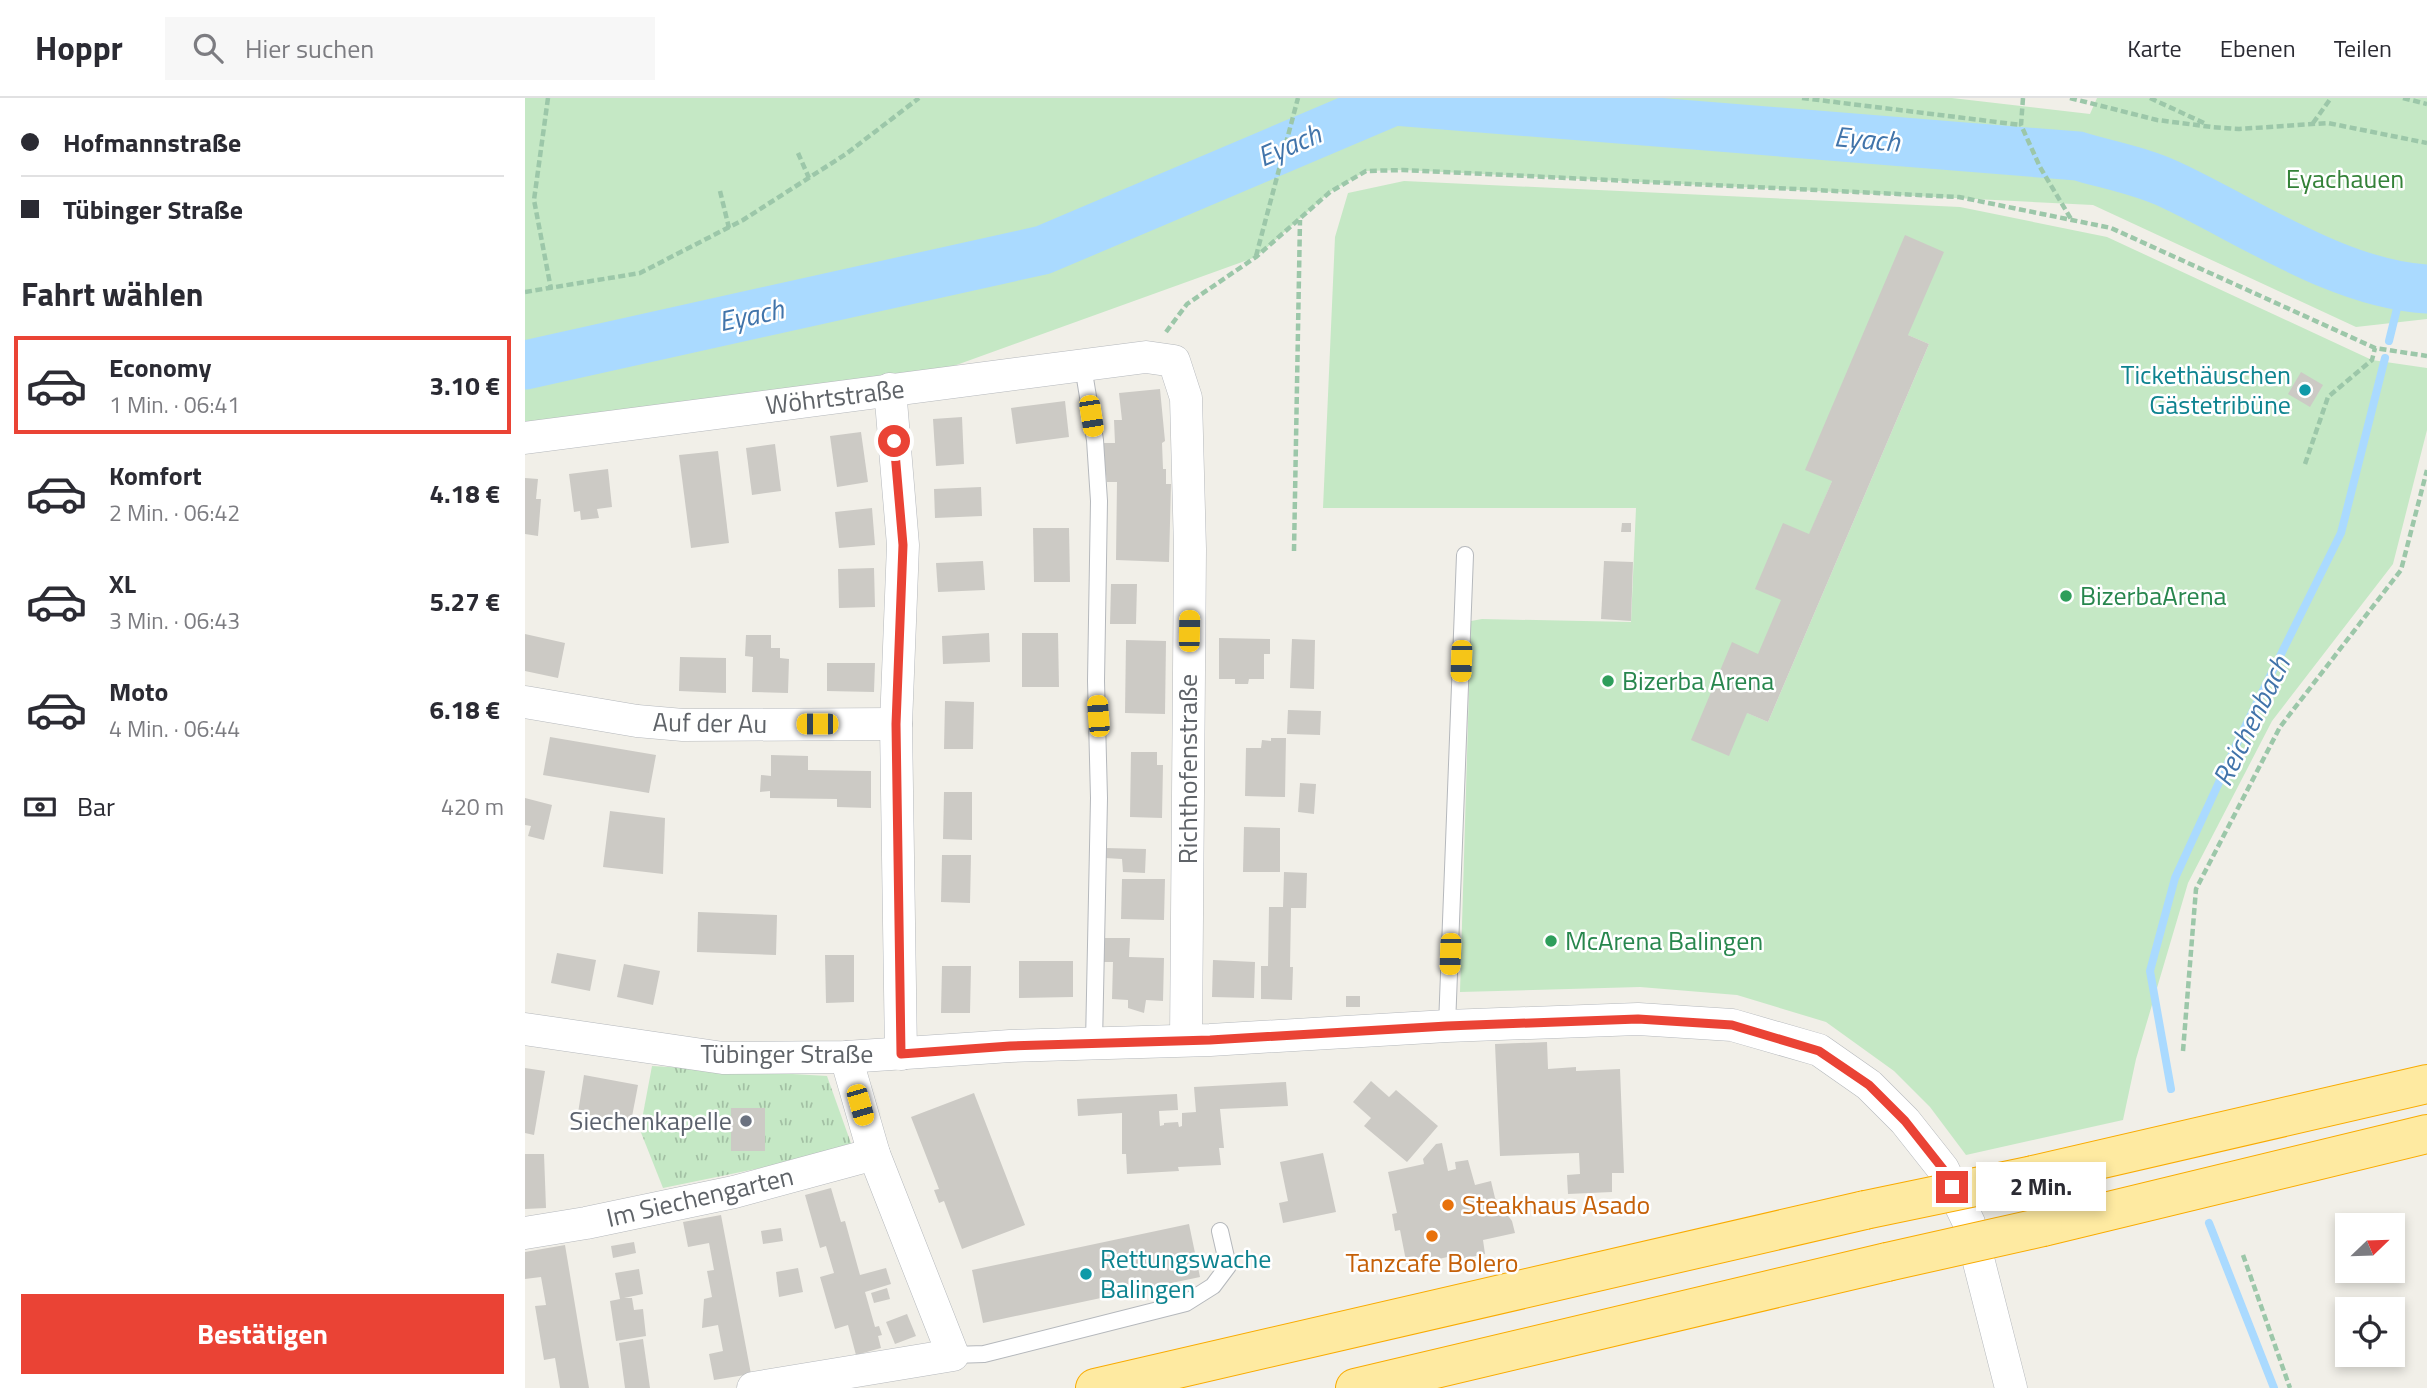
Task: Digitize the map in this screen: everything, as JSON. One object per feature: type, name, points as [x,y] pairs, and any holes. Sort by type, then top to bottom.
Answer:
[{"type":"highway","points":[[1095,1388],[1865,1210],[2033,1175],[2427,1084]]},
{"type":"highway","points":[[1355,1388],[2427,1134]]},
{"type":"street","name":"Wöhrtstraße","points":[[525,438],[1146,357]]},
{"type":"street","name":"Richthofenstraße","points":[[1146,357],[1174,361],[1186,398],[1190,549],[1186,1040]]},
{"type":"street","points":[[890,389],[903,545],[896,724],[901,1054]]},
{"type":"street","name":"Auf der Au","points":[[525,702],[637,721],[683,725],[896,724]]},
{"type":"street","name":"Tübinger Straße","points":[[525,1029],[723,1058],[846,1057],[1447,1026],[1638,1019],[1732,1025],[1819,1051],[1869,1085],[1905,1121],[1943,1169],[1969,1223],[2011,1388]]},
{"type":"street","points":[[753,1388],[953,1356],[874,1154],[846,1057]]},
{"type":"street","name":"Im Siechengarten","points":[[525,1233],[734,1192],[874,1154]]},
{"type":"lane","points":[[1083,366],[1094,440],[1099,501],[1096,681],[1099,797],[1094,1043]]},
{"type":"lane","points":[[1447,1026],[1465,555]]},
{"type":"lane","points":[[953,1356],[984,1354],[1186,1303],[1213,1286],[1228,1266],[1220,1231]]},
{"type":"path","points":[[548,98],[534,200],[551,289]]},
{"type":"path","points":[[525,292],[640,273],[729,228],[809,178],[846,154],[919,98]]},
{"type":"path","points":[[1256,257],[1298,98]]},
{"type":"path","points":[[1802,98],[2021,125]]},
{"type":"path","points":[[2023,98],[2021,125],[2040,167],[2070,219]]},
{"type":"path","points":[[2070,98],[2157,120],[2212,127],[2239,130],[2312,123],[2344,124],[2427,143]]},
{"type":"path","points":[[2150,98],[2212,127]]},
{"type":"path","points":[[2312,123],[2331,98]]},
{"type":"path","points":[[2403,98],[2427,104]]},
{"type":"path","points":[[798,153],[809,178]]},
{"type":"path","points":[[1146,357],[1187,304],[1256,257],[1330,192],[1366,171],[1403,170],[1959,197],[2111,228],[2375,348],[2427,356]]},
{"type":"path","points":[[720,191],[729,228]]},
{"type":"path","points":[[1294,551],[1300,220]]},
{"type":"path","points":[[2305,464],[2327,397],[2372,360],[2375,348]]},
{"type":"path","points":[[2183,1051],[2196,889],[2280,727],[2401,570],[2427,470]]},
{"type":"path","points":[[2243,1255],[2290,1388]]},
{"type":"green space","name":"Eyachauen","points":[[525,98],[1952,98],[2090,114],[2097,98],[2427,98],[2427,319],[2356,327],[2093,205],[1403,170],[1366,171],[1330,192],[1256,257],[890,389],[525,438]]},
{"type":"green space","points":[[1404,181],[1960,207],[2107,237],[2372,360],[2427,368],[2427,430],[2393,564],[2272,721],[2188,883],[2136,1059],[2123,1120],[1966,1155],[1930,1107],[1894,1071],[1826,1022],[1737,995],[1640,987],[1460,992],[1471,621],[1631,622],[1636,508],[1323,508],[1335,237],[1348,193]],"holes":[[[1896,330],[1929,344],[1768,722],[1736,708]]]},
{"type":"green space","points":[[652,1066],[827,1076],[853,1149],[663,1188],[640,1130]]},
{"type":"building","points":[[1905,235],[1944,252],[1908,335],[1929,344],[1768,722],[1747,713],[1729,756],[1691,740],[1732,642],[1758,654],[1781,600],[1755,589],[1783,523],[1809,534],[1832,481],[1805,470]]},
{"type":"building","name":"Tickethäuschen Gästetribüne","points":[[2301,372],[2323,385],[2310,407],[2288,394]]},
{"type":"building","points":[[1160,389],[1165,441],[1162,443],[1163,469],[1166,469],[1166,484],[1171,484],[1169,562],[1116,560],[1117,482],[1107,482],[1102,443],[1115,443],[1114,420],[1122,420],[1119,393]]},
{"type":"building","points":[[1065,401],[1069,437],[1016,444],[1011,408]]},
{"type":"building","points":[[962,417],[964,464],[936,466],[933,419]]},
{"type":"building","points":[[861,432],[868,482],[837,487],[830,436]]},
{"type":"building","points":[[775,444],[781,491],[752,495],[746,448]]},
{"type":"building","points":[[718,451],[729,543],[691,548],[679,455]]},
{"type":"building","points":[[608,469],[612,507],[597,509],[599,518],[581,520],[580,511],[574,512],[569,474]]},
{"type":"building","points":[[525,478],[538,479],[536,499],[541,499],[538,536],[525,534]]},
{"type":"building","points":[[981,487],[982,516],[935,518],[934,489]]},
{"type":"building","points":[[872,508],[875,545],[839,548],[835,512]]},
{"type":"building","points":[[1622,523],[1631,523],[1631,532],[1621,532]]},
{"type":"building","points":[[1033,528],[1069,528],[1070,582],[1034,582]]},
{"type":"building","points":[[983,561],[985,590],[938,592],[936,563]]},
{"type":"building","points":[[1604,561],[1633,562],[1631,621],[1601,619]]},
{"type":"building","points":[[874,568],[875,607],[839,608],[838,569]]},
{"type":"building","points":[[1111,584],[1137,584],[1136,624],[1110,624]]},
{"type":"building","points":[[989,633],[990,662],[943,664],[942,636]]},
{"type":"building","points":[[1022,633],[1058,633],[1059,687],[1022,687]]},
{"type":"building","points":[[525,634],[565,643],[558,678],[525,671]]},
{"type":"building","points":[[746,635],[771,635],[771,648],[780,648],[780,658],[789,659],[788,693],[752,692],[753,657],[745,656]]},
{"type":"building","points":[[1219,638],[1270,639],[1270,654],[1264,654],[1264,679],[1249,679],[1248,684],[1235,684],[1235,679],[1219,679]]},
{"type":"building","points":[[1292,639],[1315,640],[1314,689],[1290,688]]},
{"type":"building","points":[[1126,640],[1166,641],[1165,714],[1125,713]]},
{"type":"building","points":[[680,657],[726,658],[726,693],[679,691]]},
{"type":"building","points":[[827,663],[875,663],[874,692],[827,691]]},
{"type":"building","points":[[945,701],[974,702],[973,749],[944,749]]},
{"type":"building","points":[[1288,710],[1321,711],[1320,735],[1287,734]]},
{"type":"building","points":[[550,737],[656,755],[649,793],[543,775]]},
{"type":"building","points":[[1271,738],[1286,738],[1285,797],[1245,796],[1246,748],[1261,748],[1262,740],[1271,741]]},
{"type":"building","points":[[1131,752],[1157,752],[1157,765],[1163,765],[1162,818],[1130,817]]},
{"type":"building","points":[[771,755],[808,756],[808,770],[871,771],[871,808],[837,807],[837,799],[770,798],[770,791],[760,792],[761,775],[771,776]]},
{"type":"building","points":[[1300,783],[1316,784],[1314,814],[1298,812]]},
{"type":"building","points":[[944,792],[972,792],[972,840],[943,839]]},
{"type":"building","points":[[525,798],[552,805],[544,840],[528,836],[531,826],[525,825]]},
{"type":"building","points":[[610,811],[665,818],[663,874],[603,867]]},
{"type":"building","points":[[1244,827],[1280,828],[1280,872],[1243,872]]},
{"type":"building","points":[[1105,848],[1146,849],[1145,873],[1123,872],[1122,859],[1105,858]]},
{"type":"building","points":[[942,855],[971,855],[970,903],[941,902]]},
{"type":"building","points":[[1284,872],[1307,873],[1306,908],[1291,908],[1292,1000],[1261,999],[1261,966],[1268,966],[1269,907],[1283,907]]},
{"type":"building","points":[[1122,879],[1165,879],[1164,920],[1121,919]]},
{"type":"building","points":[[698,912],[777,915],[776,955],[697,952]]},
{"type":"building","points":[[1102,938],[1130,938],[1129,957],[1164,958],[1163,1001],[1146,1000],[1144,1013],[1128,1008],[1128,1000],[1112,999],[1113,962],[1102,962]]},
{"type":"building","points":[[557,953],[596,960],[590,991],[551,983]]},
{"type":"building","points":[[825,955],[854,955],[854,1002],[826,1003]]},
{"type":"building","points":[[1213,960],[1255,962],[1254,998],[1212,997]]},
{"type":"building","points":[[1019,961],[1073,961],[1073,997],[1019,998]]},
{"type":"building","points":[[624,964],[660,971],[653,1005],[617,997]]},
{"type":"building","points":[[942,966],[971,966],[970,1013],[941,1013]]},
{"type":"building","points":[[1346,996],[1360,996],[1360,1007],[1346,1007]]},
{"type":"building","points":[[1547,1042],[1548,1069],[1620,1069],[1624,1173],[1612,1173],[1612,1192],[1568,1194],[1567,1175],[1580,1174],[1579,1153],[1500,1156],[1495,1044]]},
{"type":"building","points":[[525,1068],[545,1071],[534,1135],[525,1133]]},
{"type":"building","points":[[584,1075],[638,1085],[631,1122],[578,1113]]},
{"type":"building","points":[[1371,1081],[1389,1097],[1396,1090],[1438,1126],[1407,1162],[1364,1126],[1371,1118],[1353,1102]]},
{"type":"building","points":[[1286,1082],[1288,1106],[1220,1109],[1224,1148],[1219,1148],[1221,1165],[1178,1167],[1179,1171],[1127,1174],[1126,1154],[1122,1154],[1122,1113],[1078,1116],[1077,1099],[1177,1094],[1178,1110],[1159,1111],[1160,1126],[1178,1122],[1179,1127],[1182,1126],[1182,1113],[1196,1112],[1194,1087]]},
{"type":"building","points":[[974,1093],[1025,1225],[962,1249],[944,1201],[939,1203],[934,1190],[939,1189],[911,1117]]},
{"type":"building","points":[[731,1108],[765,1108],[765,1151],[731,1151]]},
{"type":"building","name":"Steakhaus Asado","points":[[1442,1143],[1448,1171],[1456,1169],[1455,1162],[1468,1160],[1475,1185],[1491,1181],[1495,1198],[1512,1221],[1515,1233],[1483,1240],[1485,1254],[1462,1259],[1461,1254],[1407,1266],[1400,1230],[1395,1231],[1392,1214],[1397,1213],[1388,1172],[1424,1164],[1423,1159],[1436,1144]]},
{"type":"building","points":[[1323,1153],[1336,1212],[1283,1223],[1279,1203],[1288,1201],[1280,1162]]},
{"type":"building","points":[[525,1154],[544,1154],[546,1208],[525,1209]]},
{"type":"building","points":[[831,1188],[841,1222],[845,1221],[860,1275],[886,1268],[891,1284],[865,1292],[875,1327],[879,1326],[882,1335],[878,1336],[881,1348],[856,1355],[848,1325],[835,1329],[820,1277],[834,1273],[826,1246],[820,1248],[805,1195]]},
{"type":"building","points":[[721,1215],[751,1374],[714,1380],[709,1354],[723,1351],[718,1325],[702,1328],[704,1299],[712,1297],[707,1271],[714,1270],[709,1243],[688,1247],[683,1222]]},
{"type":"building","name":"Rettungswache Balingen","points":[[1189,1224],[1200,1277],[983,1323],[972,1270]]},
{"type":"building","points":[[781,1228],[783,1241],[763,1244],[761,1231]]},
{"type":"building","points":[[634,1242],[636,1253],[613,1258],[611,1246]]},
{"type":"building","points":[[565,1245],[589,1388],[560,1388],[555,1358],[544,1360],[535,1306],[546,1305],[541,1277],[525,1279],[525,1252]]},
{"type":"building","points":[[798,1268],[803,1292],[779,1297],[776,1272]]},
{"type":"building","points":[[639,1269],[643,1294],[624,1298],[632,1298],[634,1310],[643,1309],[646,1336],[616,1341],[610,1301],[620,1299],[615,1273]]},
{"type":"building","points":[[887,1288],[890,1299],[874,1303],[871,1293]]},
{"type":"building","points":[[907,1314],[916,1336],[895,1344],[886,1322]]},
{"type":"building","points":[[643,1339],[650,1388],[625,1388],[619,1343]]},
{"type":"waterway","name":"Eyach","points":[[525,365],[1043,250],[1394,101],[2078,156],[2160,180],[2328,264],[2394,285],[2427,289]]},
{"type":"waterway","name":"Reichenbach","points":[[2389,341],[2402,288]]},
{"type":"waterway","name":"Reichenbach","points":[[2171,1089],[2150,971],[2175,878],[2239,739],[2341,533],[2385,358]]},
{"type":"waterway","name":"Reichenbach","points":[[2209,1223],[2274,1388]]},
{"type":"place","name":"Tickethäuschen Gästetribüne","points":[[2305,390]]},
{"type":"place","name":"BizerbaArena","points":[[2066,596]]},
{"type":"place","name":"Bizerba Arena","points":[[1608,681]]},
{"type":"place","name":"McArena Balingen","points":[[1551,941]]},
{"type":"place","name":"Siechenkapelle","points":[[746,1121]]},
{"type":"place","name":"Steakhaus Asado","points":[[1448,1205]]},
{"type":"place","name":"Tanzcafe Bolero","points":[[1432,1236]]},
{"type":"place","name":"Rettungswache Balingen","points":[[1086,1274]]},
{"type":"route","points":[[894,441],[903,545],[896,724],[901,1054],[1010,1046],[1210,1040],[1447,1026],[1638,1019],[1732,1025],[1819,1051],[1869,1085],[1905,1121],[1943,1169],[1952,1187]]}]
